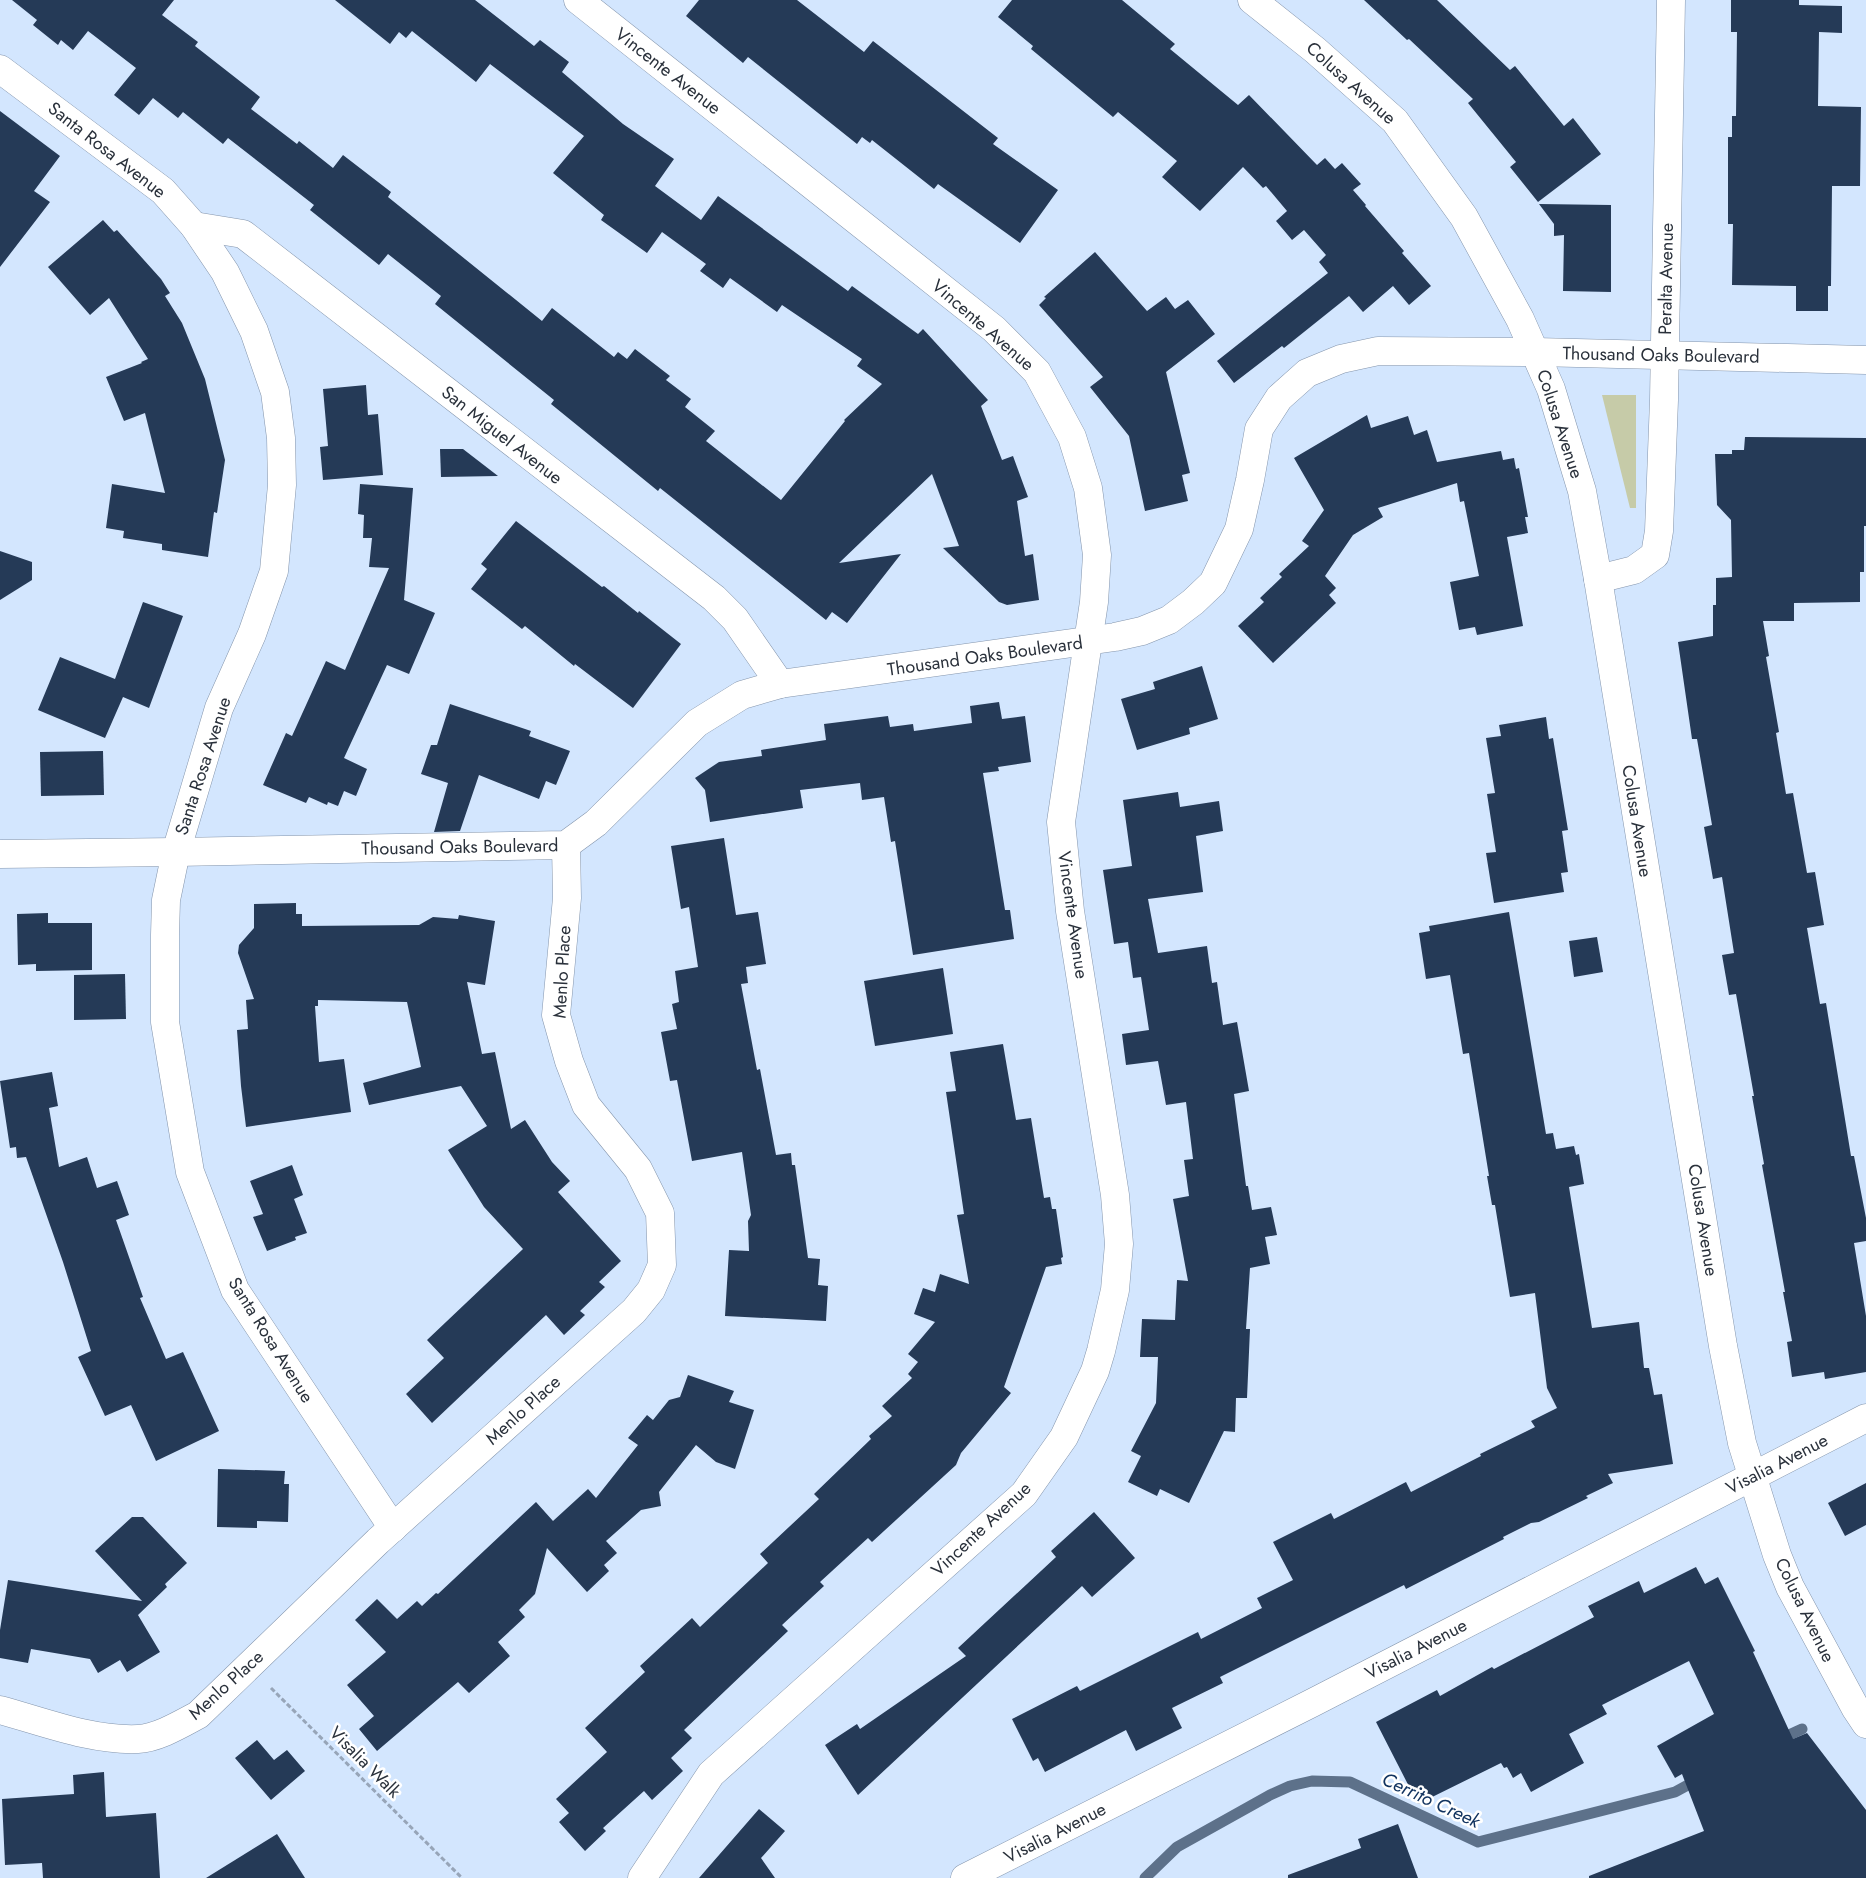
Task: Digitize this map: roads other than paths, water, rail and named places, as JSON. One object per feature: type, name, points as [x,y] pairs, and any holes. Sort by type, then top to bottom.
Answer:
[{"type":"street","name":"Vincente Avenue","points":[[578,0],[994,329],[1037,372],[1072,436],[1088,488],[1097,556],[1094,602],[1061,822],[1070,911],[1115,1195],[1119,1244],[1115,1290],[1102,1351],[1095,1371],[1064,1437],[1024,1494],[711,1774],[642,1878]]},
{"type":"street","name":"Colusa Avenue","points":[[1252,0],[1316,50],[1395,121],[1464,217],[1520,319],[1551,389],[1582,491],[1598,579],[1723,1346],[1742,1443],[1777,1555],[1790,1587],[1866,1724]]},
{"type":"street","name":"Peralta Avenue","points":[[1598,579],[1634,570],[1655,555],[1659,531],[1671,0]]},
{"type":"street","name":"Santa Rosa Avenue","points":[[0,69],[163,191],[194,226],[225,272],[254,332],[275,392],[281,438],[282,485],[274,571],[252,634],[219,708],[176,852],[166,900],[164,935],[165,1022],[190,1172],[235,1290],[393,1528]]},
{"type":"street","name":"San Miguel Avenue","points":[[194,226],[243,234],[714,598],[735,619],[780,684]]},
{"type":"street","name":"Thousand Oaks Boulevard","points":[[0,854],[566,845],[596,823],[698,723],[742,695],[780,684],[1088,642],[1142,632],[1168,620],[1193,602],[1213,583],[1239,529],[1259,429],[1279,398],[1307,373],[1341,359],[1378,351],[1536,352],[1866,360]]},
{"type":"street","name":"Menlo Place","points":[[0,1710],[94,1736],[140,1739],[171,1730],[198,1715],[393,1528],[634,1312],[651,1290],[662,1265],[660,1213],[638,1169],[586,1105],[569,1061],[556,1015],[567,898],[566,845]]},
{"type":"street","name":"Visalia Avenue","points":[[965,1878],[1866,1418]]},
{"type":"waterway","name":"Cerrito Creek","points":[[1778,1740],[1802,1729]]},
{"type":"waterway","name":"Cerrito Creek","points":[[1145,1878],[1177,1847],[1270,1795],[1290,1786],[1312,1781],[1350,1782],[1478,1842],[1675,1792],[1699,1779]]}]
